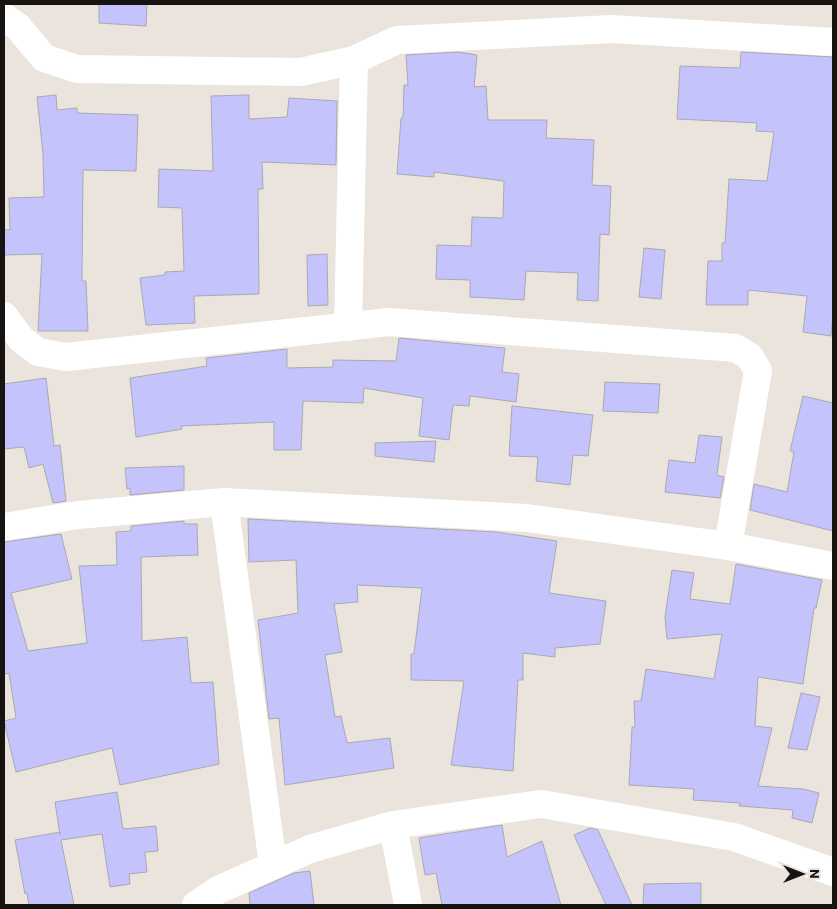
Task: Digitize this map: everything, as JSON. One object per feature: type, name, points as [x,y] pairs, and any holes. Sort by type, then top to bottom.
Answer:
[{"type":"street","points":[[4,17],[18,27],[44,58],[77,70],[302,72],[354,60],[397,40],[612,28],[833,42]]},
{"type":"street","points":[[348,327],[354,60]]},
{"type":"street","points":[[4,316],[21,339],[38,352],[66,357],[389,322],[736,348],[750,357],[758,371],[728,546]]},
{"type":"street","points":[[224,502],[273,866]]},
{"type":"street","points":[[4,527],[78,515],[224,502],[527,518],[728,546],[833,566]]},
{"type":"street","points":[[196,905],[218,890],[310,849],[393,824],[541,804],[734,837],[833,872]]},
{"type":"street","points":[[393,824],[408,905]]},
{"type":"building","points":[[99,4],[147,4],[146,26],[99,23]]},
{"type":"building","points":[[458,52],[477,55],[474,87],[486,86],[488,120],[547,120],[546,138],[594,140],[592,185],[611,186],[609,235],[600,234],[598,301],[577,300],[578,273],[526,271],[524,300],[470,297],[470,280],[436,279],[437,245],[471,246],[472,217],[503,218],[504,181],[434,172],[434,177],[397,174],[401,118],[403,118],[404,85],[408,85],[406,55]]},
{"type":"building","points":[[741,52],[833,57],[833,313],[831,336],[803,332],[807,296],[748,290],[748,305],[706,305],[708,261],[722,261],[722,243],[725,243],[729,179],[767,181],[774,132],[756,131],[757,123],[677,119],[680,66],[740,68]]},
{"type":"building","points":[[56,95],[57,110],[77,108],[77,113],[138,115],[136,171],[83,170],[82,281],[86,281],[88,331],[38,331],[42,254],[4,255],[4,230],[10,230],[9,198],[44,197],[43,154],[37,97]]},
{"type":"building","points":[[249,95],[249,119],[287,117],[289,98],[337,101],[336,165],[262,162],[263,189],[258,189],[259,294],[194,296],[195,323],[146,325],[140,278],[165,275],[165,272],[184,271],[182,208],[158,207],[159,169],[213,171],[211,96]]},
{"type":"building","points":[[644,248],[665,250],[661,299],[639,297]]},
{"type":"building","points":[[327,254],[328,305],[308,306],[307,255]]},
{"type":"building","points":[[399,338],[505,348],[502,372],[519,374],[516,402],[470,396],[469,406],[453,405],[449,440],[419,436],[423,398],[364,388],[363,403],[303,401],[301,450],[274,450],[274,422],[181,426],[182,429],[136,437],[130,378],[207,366],[206,358],[287,349],[287,368],[333,367],[333,360],[396,361]]},
{"type":"building","points":[[46,378],[54,446],[60,445],[66,501],[53,503],[43,464],[29,468],[24,447],[4,449],[4,384]]},
{"type":"building","points":[[605,382],[660,384],[658,413],[603,411]]},
{"type":"building","points":[[803,396],[833,403],[833,531],[750,510],[754,484],[787,492],[794,452],[790,451]]},
{"type":"building","points":[[512,406],[593,415],[588,456],[573,455],[570,485],[536,481],[538,457],[509,456]]},
{"type":"building","points":[[699,435],[722,437],[717,475],[724,477],[720,498],[665,492],[669,460],[695,463]]},
{"type":"building","points":[[436,441],[434,462],[375,456],[375,443]]},
{"type":"building","points":[[184,466],[184,490],[130,495],[130,488],[127,489],[125,468]]},
{"type":"building","points":[[248,519],[496,532],[557,541],[549,593],[606,601],[600,644],[555,648],[555,657],[523,653],[523,680],[518,680],[513,771],[451,765],[464,681],[411,680],[411,654],[414,654],[422,588],[357,585],[358,602],[334,604],[342,652],[325,655],[335,717],[341,716],[347,743],[390,738],[394,768],[285,785],[279,718],[269,719],[258,620],[298,613],[296,560],[249,562]]},
{"type":"building","points":[[184,521],[184,524],[197,524],[198,555],[141,557],[142,641],[187,637],[191,683],[213,682],[219,764],[120,785],[112,748],[16,772],[4,721],[16,718],[9,673],[4,674],[4,542],[61,534],[72,579],[11,593],[28,651],[87,643],[79,566],[117,565],[116,532],[131,531],[131,526]]},
{"type":"building","points":[[736,564],[822,580],[816,608],[814,608],[803,684],[758,677],[755,726],[772,728],[758,786],[803,789],[819,793],[812,823],[792,818],[793,810],[739,806],[740,803],[693,800],[694,789],[629,785],[632,727],[635,727],[634,701],[641,701],[646,669],[714,679],[722,634],[667,639],[665,617],[672,570],[694,573],[690,599],[730,604]]},
{"type":"building","points":[[801,693],[820,697],[807,750],[788,748]]},
{"type":"building","points":[[117,792],[123,829],[156,826],[158,851],[145,852],[147,872],[129,874],[130,884],[110,887],[102,834],[61,840],[74,905],[29,905],[27,893],[25,894],[15,840],[60,832],[55,802]]},
{"type":"building","points":[[502,825],[507,857],[542,841],[561,905],[442,905],[436,873],[425,875],[419,838]]},
{"type":"building","points":[[590,828],[598,830],[632,905],[606,905],[574,835]]},
{"type":"building","points":[[310,871],[314,905],[250,905],[249,893],[294,873]]},
{"type":"building","points":[[701,883],[701,905],[643,905],[644,884]]}]
